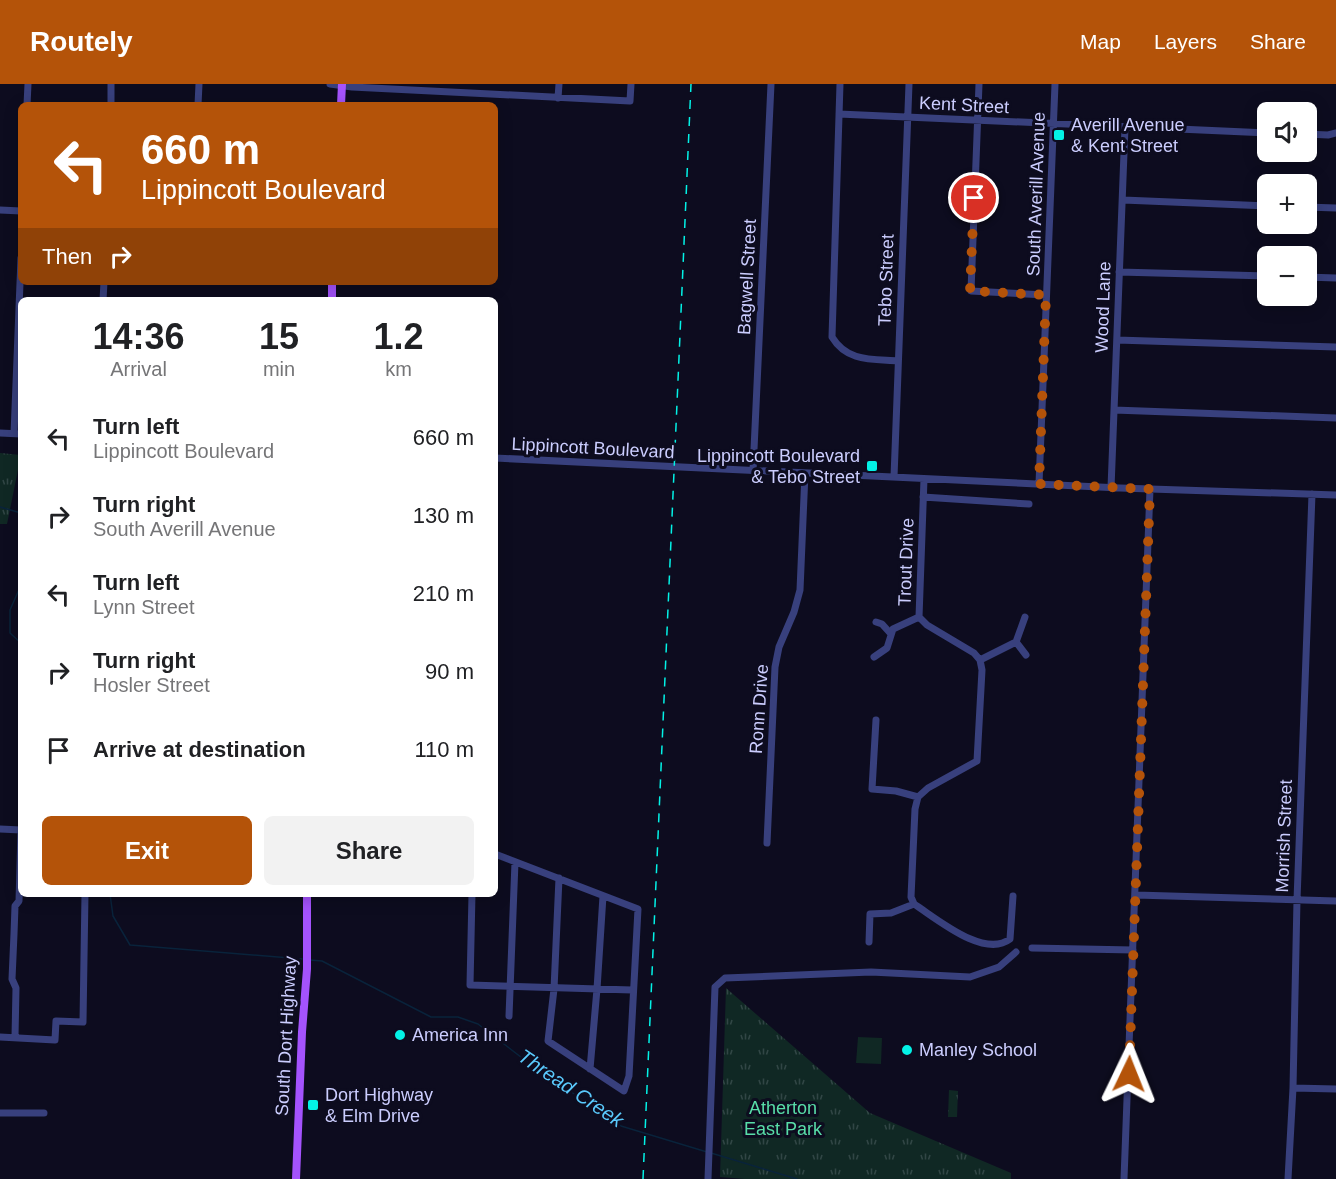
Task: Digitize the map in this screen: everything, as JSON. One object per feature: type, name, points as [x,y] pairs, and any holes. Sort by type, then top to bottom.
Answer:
[{"type":"main road","points":[[341,102],[342,85]]},
{"type":"main road","name":"South Dort Highway","points":[[296,1179],[307,969],[307,897]]},
{"type":"street","points":[[27,102],[28,84]]},
{"type":"street","points":[[111,84],[111,102]]},
{"type":"street","points":[[198,102],[199,84]]},
{"type":"street","points":[[330,84],[630,101],[631,84]]},
{"type":"street","points":[[489,84],[489,94]]},
{"type":"street","points":[[558,98],[559,84]]},
{"type":"street","name":"Bagwell Street","points":[[753,471],[771,84]]},
{"type":"street","points":[[840,84],[832,338],[850,355],[862,359],[898,362]]},
{"type":"street","name":"Tebo Street","points":[[894,477],[909,84]]},
{"type":"street","points":[[979,84],[970,291],[1046,295]]},
{"type":"street","name":"South Averill Avenue","points":[[1039,484],[1055,84]]},
{"type":"street","name":"Kent Street","points":[[839,114],[1257,133]]},
{"type":"street","name":"Wood Lane","points":[[1111,488],[1125,127]]},
{"type":"street","points":[[1317,134],[1336,134]]},
{"type":"street","points":[[1123,200],[1257,206]]},
{"type":"street","points":[[1317,207],[1336,208]]},
{"type":"street","points":[[0,210],[18,211]]},
{"type":"street","points":[[1119,272],[1257,276]]},
{"type":"street","points":[[1317,277],[1336,278]]},
{"type":"street","points":[[1117,340],[1336,347]]},
{"type":"street","points":[[1114,410],[1336,418]]},
{"type":"street","points":[[0,433],[18,434]]},
{"type":"street","name":"Lippincott Boulevard","points":[[498,458],[1111,488],[1336,495]]},
{"type":"street","name":"Ronn Drive","points":[[767,843],[775,667],[779,647],[794,612],[800,590],[805,473]]},
{"type":"street","name":"Trout Drive","points":[[924,479],[919,617],[927,625],[980,660]]},
{"type":"street","points":[[1124,1179],[1150,489]]},
{"type":"street","name":"Morrish Street","points":[[1288,1179],[1293,1088],[1297,900],[1312,494]]},
{"type":"street","points":[[923,497],[1029,504]]},
{"type":"street","points":[[874,657],[887,648],[892,632],[919,617]]},
{"type":"street","points":[[1013,896],[1010,939],[1004,944],[978,943],[914,904],[911,897],[915,809],[918,797],[976,761],[982,670],[980,660],[1016,642],[1025,617]]},
{"type":"street","points":[[876,622],[892,632]]},
{"type":"street","points":[[1016,642],[1026,655]]},
{"type":"street","points":[[876,720],[872,789],[896,791],[918,797]]},
{"type":"street","points":[[0,829],[18,830]]},
{"type":"street","points":[[498,855],[559,878],[638,909],[629,1076],[624,1091],[548,1041],[554,989],[559,878]]},
{"type":"street","points":[[509,1016],[515,862]]},
{"type":"street","points":[[1136,895],[1336,901]]},
{"type":"street","points":[[590,1069],[603,896]]},
{"type":"street","points":[[15,1037],[16,988],[12,979],[15,906],[19,902],[19,897]]},
{"type":"street","points":[[0,1037],[55,1040],[56,1021],[83,1022],[86,897]]},
{"type":"street","points":[[472,897],[470,985],[632,990]]},
{"type":"street","points":[[869,942],[870,914],[891,913],[914,904]]},
{"type":"street","points":[[1032,948],[1133,950]]},
{"type":"street","points":[[708,1179],[715,987],[720,981],[725,978],[871,972],[970,977],[999,967],[1016,952]]},
{"type":"street","points":[[1293,1088],[1336,1089]]},
{"type":"street","points":[[0,1113],[44,1113]]},
{"type":"green space","points":[[0,453],[18,455],[18,470],[7,524],[0,524]]},
{"type":"green space","name":"Atherton East Park","points":[[726,988],[870,1113],[1011,1173],[1011,1179],[745,1179],[720,1177]]},
{"type":"green space","points":[[858,1037],[882,1038],[881,1064],[856,1063]]},
{"type":"green space","points":[[949,1090],[958,1091],[957,1117],[948,1117]]},
{"type":"waterway","name":"Thread Creek","points":[[0,507],[18,512]]},
{"type":"waterway","name":"Thread Creek","points":[[18,592],[10,610],[10,633],[18,640]]},
{"type":"waterway","name":"Thread Creek","points":[[110,897],[113,916],[130,945],[302,959]]},
{"type":"waterway","name":"Thread Creek","points":[[310,960],[322,961],[431,1017],[458,1017],[478,1024],[526,1061],[621,1126],[707,1152]]},
{"type":"waterway","name":"Thread Creek","points":[[711,1153],[797,1179]]},
{"type":"railway","points":[[643,1179],[691,84]]},
{"type":"place","name":"Averill Avenue & Kent Street","points":[[1059,135]]},
{"type":"place","name":"Lippincott Boulevard & Tebo Street","points":[[872,466]]},
{"type":"place","name":"America Inn","points":[[400,1035]]},
{"type":"place","name":"Manley School","points":[[907,1050]]},
{"type":"place","name":"Dort Highway & Elm Drive","points":[[313,1105]]},
{"type":"route","points":[[974,198],[970,291],[1046,295],[1039,484],[1150,489],[1129,1074]]}]
